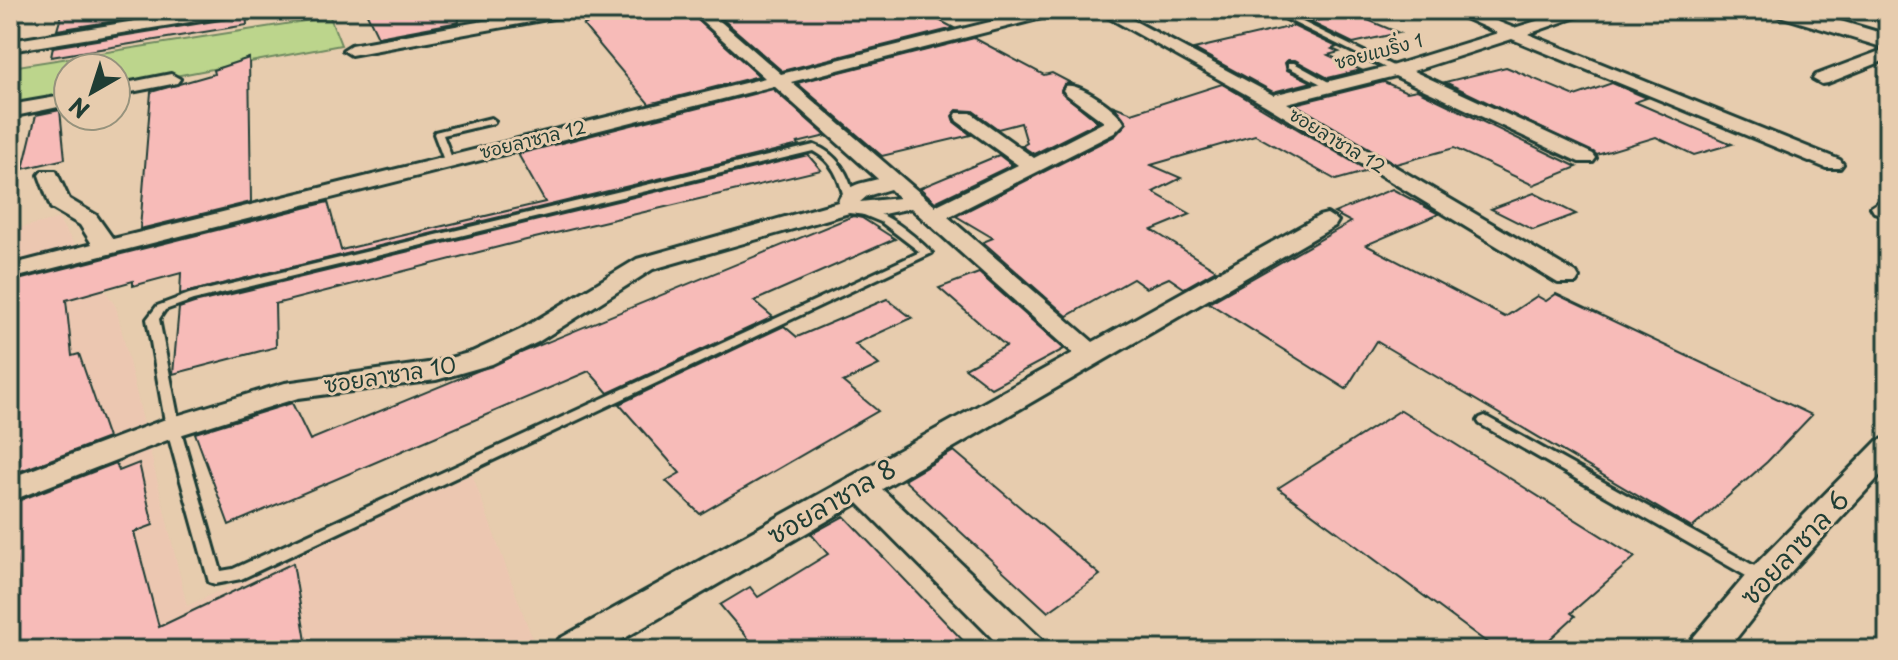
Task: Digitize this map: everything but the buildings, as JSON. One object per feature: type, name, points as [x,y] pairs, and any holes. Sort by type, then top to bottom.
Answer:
[{"type":"main road","points":[[1780,10],[1888,42]]},
{"type":"street","points":[[10,46],[171,15],[233,10]]},
{"type":"street","points":[[351,50],[569,10]]},
{"type":"street","points":[[698,10],[1092,355]]},
{"type":"street","name":"ซอยลาซาล 12","points":[[10,272],[1056,10]]},
{"type":"street","name":"ซอยลาซาล 12","points":[[1103,10],[1271,101],[1567,278]]},
{"type":"street","points":[[1455,10],[1833,164]]},
{"type":"street","name":"ซอยแบริ่ง 1","points":[[1271,101],[1397,70],[1588,10]]},
{"type":"street","points":[[1814,20],[1849,10]]},
{"type":"street","points":[[1822,79],[1888,53]]},
{"type":"street","points":[[1397,70],[1586,158]]},
{"type":"street","points":[[132,87],[171,79]]},
{"type":"street","points":[[933,216],[1114,123],[1113,118],[1072,90]]},
{"type":"street","points":[[10,111],[52,103]]},
{"type":"street","points":[[964,117],[1032,166]]},
{"type":"street","points":[[49,175],[59,203],[87,216],[96,226],[105,248]]},
{"type":"street","name":"ซอยลาซาล 10","points":[[854,205],[859,191],[894,181]]},
{"type":"street","name":"ซอยลาซาล 10","points":[[10,490],[173,427],[295,389],[436,371],[482,358],[529,336],[645,264],[673,254],[854,205],[878,210],[915,200]]},
{"type":"street","name":"ซอยลาซาล 8","points":[[572,650],[1327,221]]},
{"type":"street","name":"ซอยลาซาล 6","points":[[1705,650],[1764,578],[1888,448]]},
{"type":"street","points":[[860,486],[1028,650]]},
{"type":"lane","points":[[1272,10],[1397,70]]},
{"type":"lane","points":[[1291,65],[1332,86]]},
{"type":"lane","points":[[448,161],[438,134],[491,121]]},
{"type":"lane","points":[[814,148],[824,151],[848,185],[854,205],[885,220],[927,253],[235,575],[215,578],[173,427],[153,319],[161,308],[189,297],[814,148]]},
{"type":"lane","points":[[1485,421],[1764,578]]},
{"type":"shaded area","points":[[58,219],[116,307],[187,606],[472,474],[532,638],[531,650],[10,650],[10,230]]},
{"type":"green space","points":[[330,17],[341,45],[132,84],[132,52],[107,52]]},
{"type":"green space","points":[[52,61],[52,99],[10,107],[11,67]]}]
